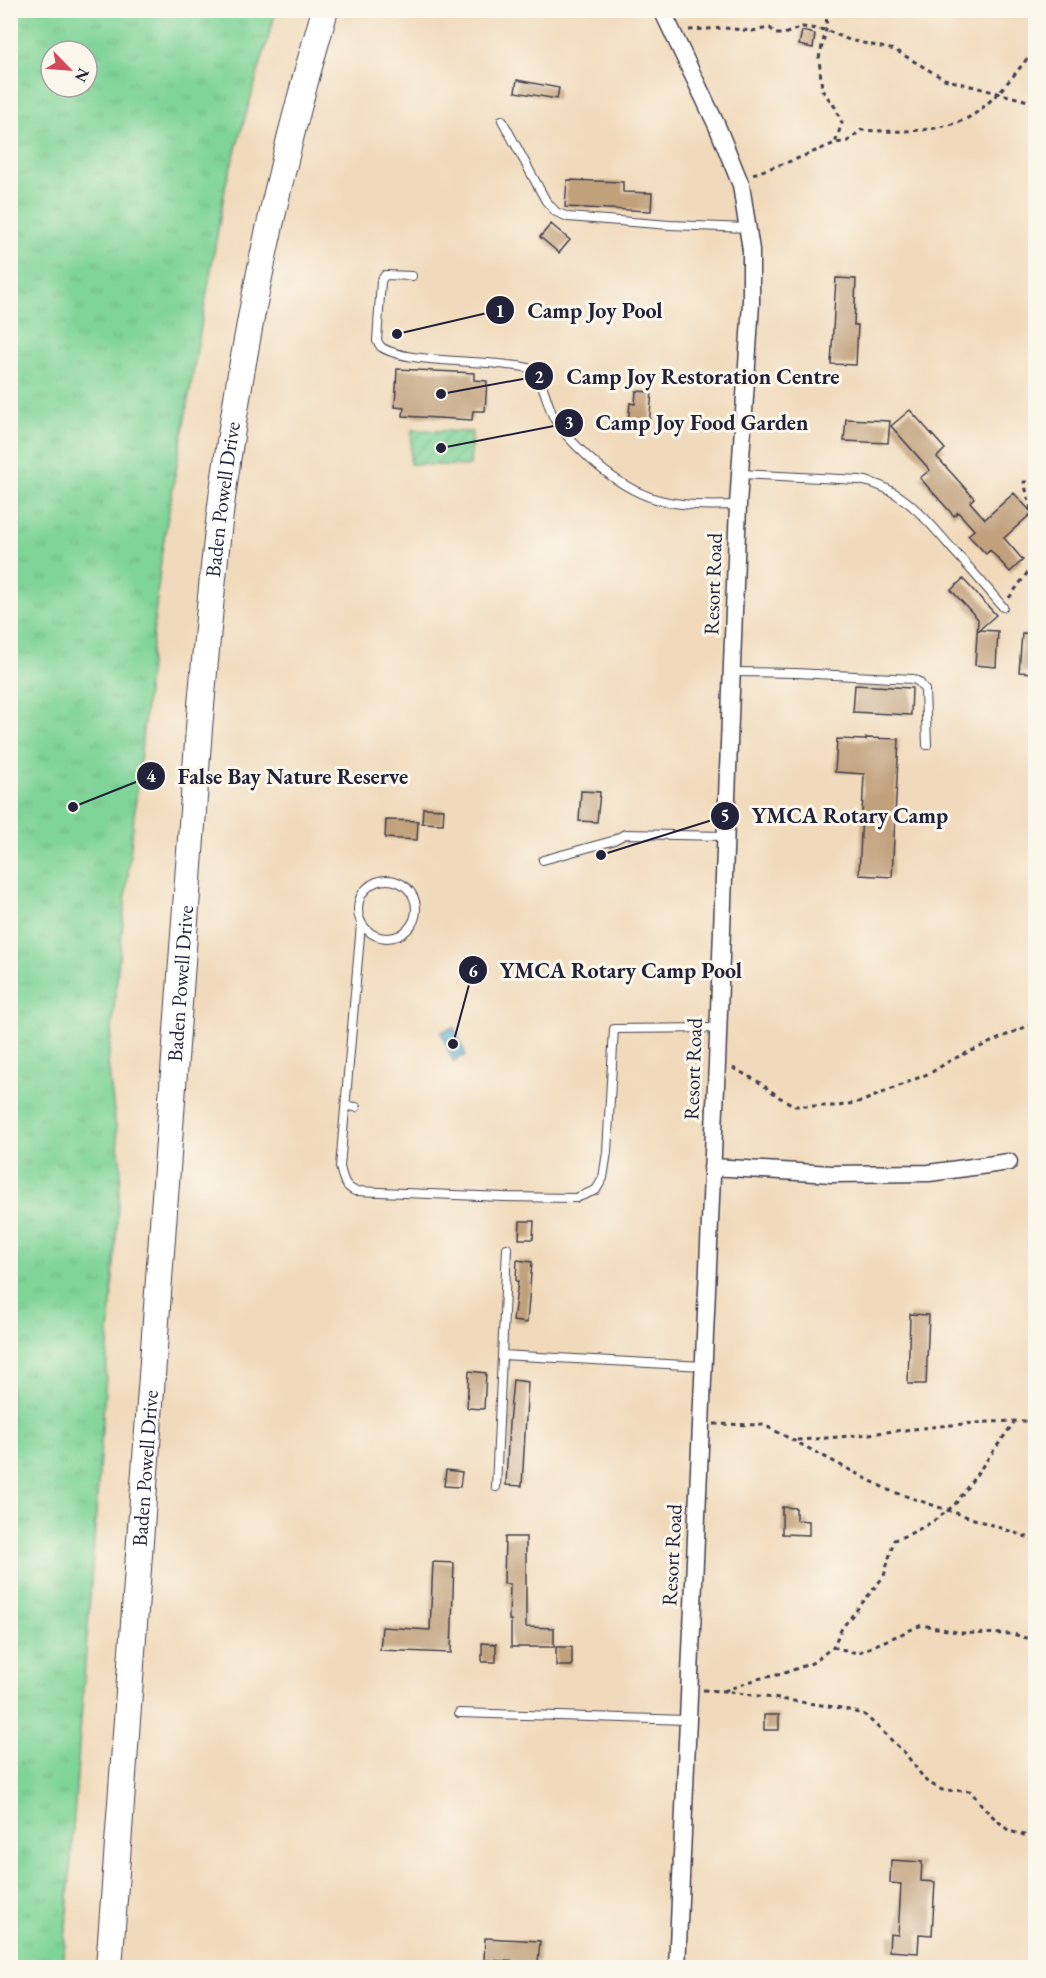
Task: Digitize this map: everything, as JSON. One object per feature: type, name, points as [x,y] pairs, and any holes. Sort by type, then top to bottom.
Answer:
[{"type":"main road","name":"Baden Powell Drive","points":[[109,1968],[199,728],[218,528],[234,415],[262,266],[287,151],[325,10]]},
{"type":"street","name":"Resort Road","points":[[662,10],[717,126],[741,185],[751,250],[751,303],[738,505],[717,1063],[677,1968]]},
{"type":"street","points":[[712,1167],[832,1174],[929,1173],[1009,1162]]},
{"type":"lane","points":[[502,120],[541,193],[556,212],[568,217],[749,228]]},
{"type":"lane","points":[[412,276],[384,275],[381,281],[377,341],[381,347],[416,358],[487,362],[531,369],[540,377],[546,401],[565,435],[598,466],[625,487],[657,501],[697,506],[738,505]]},
{"type":"lane","points":[[740,474],[860,480],[876,483],[891,490],[919,511],[1003,607]]},
{"type":"lane","points":[[732,672],[796,673],[919,682],[925,690],[927,745]]},
{"type":"lane","points":[[543,860],[612,841],[625,834],[725,836]]},
{"type":"lane","points":[[361,924],[369,932],[379,937],[391,938],[401,934],[410,927],[415,916],[416,905],[412,894],[405,886],[390,880],[374,882],[362,893],[359,900],[358,916],[361,924],[340,1167],[344,1182],[356,1191],[576,1198],[596,1190],[603,1178],[607,1152],[614,1029],[717,1028]]},
{"type":"lane","points":[[346,1106],[356,1107]]},
{"type":"lane","points":[[496,1487],[507,1248]]},
{"type":"lane","points":[[502,1356],[703,1366]]},
{"type":"lane","points":[[459,1713],[687,1720]]},
{"type":"path","points":[[827,10],[826,30],[819,58],[822,90],[835,107],[842,123],[835,144]]},
{"type":"path","points":[[674,36],[693,28],[752,31],[770,28],[776,34],[784,34],[802,27],[826,30],[849,40],[896,50],[944,79],[1035,103]]},
{"type":"path","points":[[741,185],[754,173],[848,141],[861,130],[907,132],[963,121],[981,109],[1016,73],[1035,47]]},
{"type":"path","points":[[1035,482],[1024,482],[1035,529]]},
{"type":"path","points":[[1003,607],[1035,561]]},
{"type":"path","points":[[717,1063],[741,1072],[795,1106],[839,1106],[863,1101],[932,1072],[951,1060],[1035,1022]]},
{"type":"path","points":[[724,1691],[812,1663],[833,1647],[842,1628],[884,1576],[894,1540],[915,1533],[948,1510],[970,1485],[1015,1421]]},
{"type":"path","points":[[795,1440],[849,1438],[939,1425],[1035,1421]]},
{"type":"path","points":[[700,1424],[764,1425],[888,1490],[1035,1540]]},
{"type":"path","points":[[833,1647],[856,1653],[922,1625],[962,1632],[1013,1634],[1033,1640],[1035,1638]]},
{"type":"path","points":[[689,1690],[724,1691],[842,1708],[866,1715],[905,1753],[926,1781],[942,1790],[970,1791],[1009,1832],[1035,1838]]},
{"type":"green space","points":[[11,10],[276,11],[226,183],[162,550],[108,1064],[121,1167],[63,1968],[10,1967]]},
{"type":"green space","points":[[412,430],[472,432],[470,466],[410,464]]},
{"type":"water","points":[[454,1027],[466,1055],[453,1061],[441,1032]]},
{"type":"building","points":[[802,31],[815,34],[813,48],[799,45]]},
{"type":"building","points":[[517,80],[559,88],[557,99],[515,92]]},
{"type":"building","points":[[567,180],[623,182],[623,192],[652,193],[651,211],[565,207]]},
{"type":"building","points":[[551,224],[570,240],[559,253],[540,237]]},
{"type":"building","points":[[836,278],[856,279],[854,325],[858,325],[856,365],[831,364]]},
{"type":"building","points":[[397,369],[474,373],[474,380],[487,381],[485,411],[473,411],[472,420],[403,416],[404,408],[395,407]]},
{"type":"building","points":[[636,391],[652,392],[649,425],[628,423],[630,403],[635,404]]},
{"type":"building","points":[[910,410],[945,449],[937,457],[974,498],[970,502],[985,519],[1014,493],[1032,513],[1004,538],[1023,560],[1010,572],[990,550],[986,554],[968,535],[974,530],[958,512],[954,516],[920,478],[930,470],[891,426]]},
{"type":"building","points":[[846,419],[890,421],[888,443],[844,441]]},
{"type":"building","points":[[963,579],[996,615],[979,630],[998,631],[996,667],[975,665],[978,619],[951,590]]},
{"type":"building","points":[[1022,633],[1035,634],[1035,673],[1019,672]]},
{"type":"building","points":[[855,685],[912,688],[911,715],[853,712]]},
{"type":"building","points":[[866,738],[899,739],[892,877],[859,875],[864,774],[835,772],[837,739],[866,740]]},
{"type":"building","points":[[581,791],[600,792],[597,822],[579,821]]},
{"type":"building","points":[[423,808],[444,809],[443,824],[422,823]]},
{"type":"building","points":[[386,820],[418,821],[417,840],[385,838]]},
{"type":"building","points":[[520,1221],[534,1221],[533,1239],[519,1239]]},
{"type":"building","points":[[517,1260],[532,1262],[527,1323],[513,1321],[518,1281],[516,1281]]},
{"type":"building","points":[[910,1314],[929,1315],[926,1384],[908,1384]]},
{"type":"building","points":[[469,1371],[486,1373],[484,1409],[467,1408]]},
{"type":"building","points":[[513,1380],[528,1382],[522,1486],[506,1485]]},
{"type":"building","points":[[446,1470],[462,1472],[460,1487],[444,1486]]},
{"type":"building","points":[[782,1507],[796,1508],[796,1520],[809,1521],[809,1535],[782,1534]]},
{"type":"building","points":[[505,1537],[526,1537],[526,1627],[554,1628],[554,1647],[511,1647],[510,1584],[504,1584]]},
{"type":"building","points":[[433,1562],[454,1563],[451,1653],[380,1650],[382,1627],[430,1630]]},
{"type":"building","points":[[482,1643],[496,1644],[496,1662],[482,1662]]},
{"type":"building","points":[[556,1647],[572,1647],[572,1666],[556,1666]]},
{"type":"building","points":[[764,1715],[779,1715],[779,1730],[764,1730]]},
{"type":"building","points":[[891,1860],[922,1862],[921,1881],[935,1882],[932,1935],[919,1934],[918,1953],[889,1951],[890,1934],[898,1935],[901,1884],[890,1883]]},
{"type":"building","points":[[485,1938],[540,1941],[538,1963],[484,1960]]},
{"type":"place","name":"Camp Joy Pool","points":[[397,334]]},
{"type":"place","name":"Camp Joy Restoration Centre","points":[[441,394]]},
{"type":"place","name":"Camp Joy Food Garden","points":[[441,448]]},
{"type":"place","name":"False Bay Nature Reserve","points":[[73,807]]},
{"type":"place","name":"YMCA Rotary Camp","points":[[601,855]]},
{"type":"place","name":"YMCA Rotary Camp Pool","points":[[453,1044]]}]
